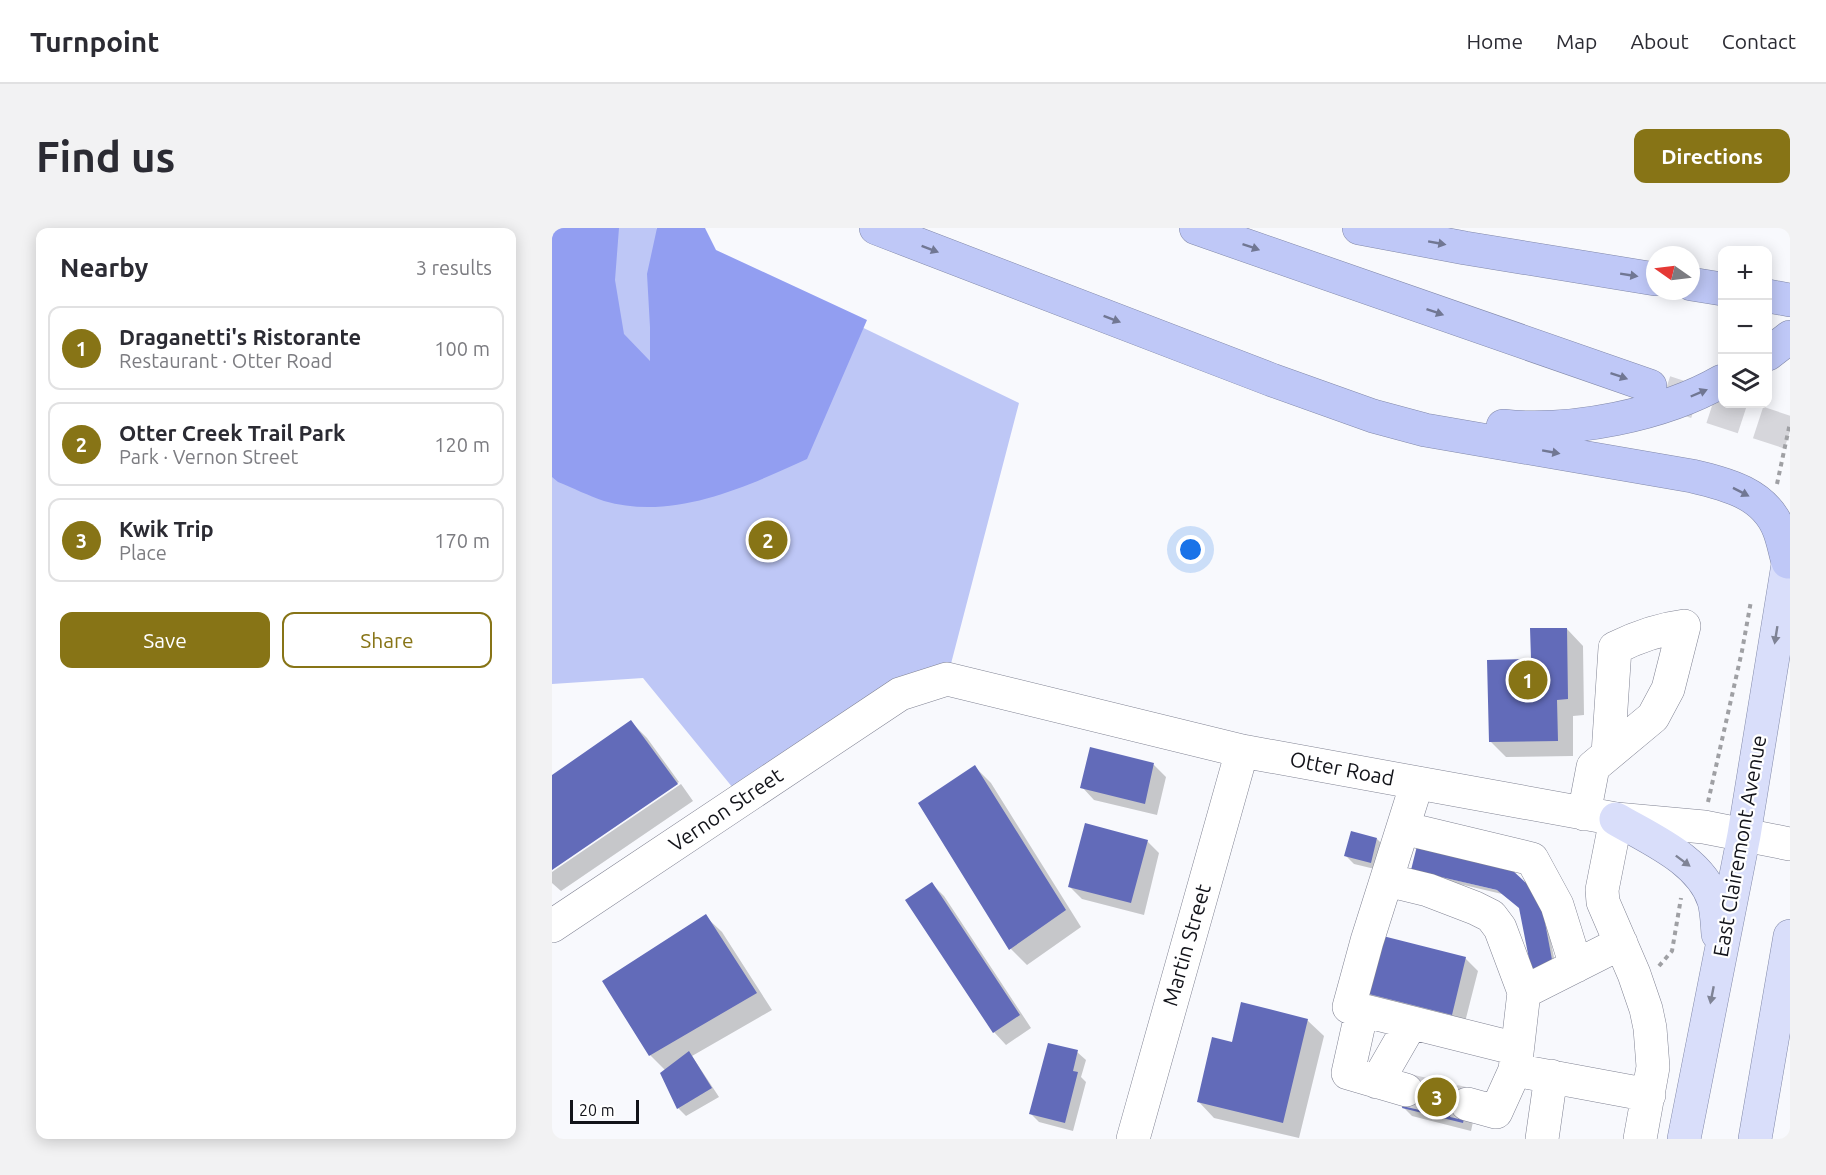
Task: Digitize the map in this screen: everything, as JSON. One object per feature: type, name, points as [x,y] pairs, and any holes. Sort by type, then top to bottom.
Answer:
[{"type":"highway","points":[[876,228],[1331,402],[1425,430],[1692,476],[1742,490],[1766,509],[1779,529],[1789,557]]},
{"type":"highway","points":[[1196,228],[1650,386]]},
{"type":"highway","points":[[1359,228],[1646,278]]},
{"type":"highway","points":[[1700,285],[1718,288]]},
{"type":"highway","points":[[1772,297],[1790,300]]},
{"type":"highway","points":[[1272,380],[1362,402],[1435,416],[1517,427],[1545,427],[1624,417],[1685,399],[1718,383]]},
{"type":"main road","name":"East Clairemont Avenue","points":[[1684,1139],[1744,835],[1789,557]]},
{"type":"main road","points":[[1616,819],[1690,866],[1704,882],[1713,900],[1720,956]]},
{"type":"main road","points":[[1755,1139],[1790,936]]},
{"type":"street","name":"Otter Road","points":[[900,694],[947,679],[1242,751],[1584,814],[1704,827],[1790,844]]},
{"type":"street","name":"Vernon Street","points":[[552,926],[900,694]]},
{"type":"street","name":"Martin Street","points":[[1133,1139],[1242,751]]},
{"type":"street","points":[[1584,814],[1593,767],[1608,754]]},
{"type":"street","points":[[1417,783],[1367,941],[1349,1007],[1411,1023],[1516,1060],[1551,1077],[1649,1095]]},
{"type":"street","points":[[1616,819],[1602,890],[1605,909],[1634,974],[1646,1009],[1652,1043],[1653,1067],[1640,1139]]},
{"type":"street","points":[[1403,828],[1532,859],[1557,905],[1576,966]]},
{"type":"street","points":[[1387,880],[1428,890],[1491,916],[1500,928],[1524,992],[1516,1060],[1496,1112],[1467,1104]]},
{"type":"street","points":[[1524,992],[1621,943]]},
{"type":"street","points":[[1362,1010],[1348,1073],[1392,1086],[1411,1023]]},
{"type":"street","points":[[1542,1139],[1551,1077]]},
{"type":"path","points":[[1766,509],[1777,485],[1790,423]]},
{"type":"path","points":[[1704,827],[1711,783],[1753,593]]},
{"type":"path","points":[[1634,974],[1653,969],[1668,957],[1679,918],[1684,877],[1690,866]]},
{"type":"shaded area","points":[[552,228],[656,228],[1019,403],[947,679],[742,799],[643,678],[552,684]]},
{"type":"water","points":[[552,228],[619,228],[615,280],[624,334],[650,361],[647,274],[657,228],[705,228],[716,250],[867,320],[807,459],[734,490],[682,504],[656,507],[630,506],[604,501],[558,482],[552,477]]},
{"type":"building","points":[[1530,628],[1567,628],[1568,699],[1557,700],[1558,741],[1489,742],[1487,660],[1531,659]]},
{"type":"building","points":[[631,720],[678,784],[552,870],[552,775]]},
{"type":"building","points":[[1090,747],[1154,763],[1145,804],[1080,788]]},
{"type":"building","points":[[975,765],[1066,910],[1009,950],[918,803]]},
{"type":"building","points":[[1085,823],[1148,840],[1131,903],[1068,887]]},
{"type":"building","points":[[1351,831],[1377,838],[1371,863],[1344,856]]},
{"type":"building","points":[[1417,846],[1510,868],[1540,896],[1553,965],[1531,969],[1519,908],[1497,890],[1411,870]]},
{"type":"building","points":[[932,882],[1020,1015],[993,1033],[905,900]]},
{"type":"building","points":[[706,914],[757,993],[649,1056],[602,981]]},
{"type":"building","points":[[1375,934],[1466,957],[1452,1015],[1361,992]]},
{"type":"building","points":[[1241,1002],[1308,1019],[1283,1123],[1197,1102],[1212,1037],[1232,1042]]},
{"type":"building","points":[[1048,1043],[1078,1050],[1073,1071],[1078,1072],[1065,1123],[1029,1114]]},
{"type":"building","points":[[689,1051],[712,1088],[677,1109],[660,1073]]},
{"type":"building","points":[[1410,1075],[1471,1090],[1463,1123],[1402,1108]]},
{"type":"tunnel","points":[[1665,392],[1790,433]]},
{"type":"tunnel","points":[[1406,1090],[1467,1104]]},
{"type":"place","name":"Otter Creek Trail Park","points":[[768,540]]},
{"type":"place","name":"Draganetti's Ristorante","points":[[1528,680]]},
{"type":"place","name":"Kwik Trip","points":[[1437,1097]]}]
